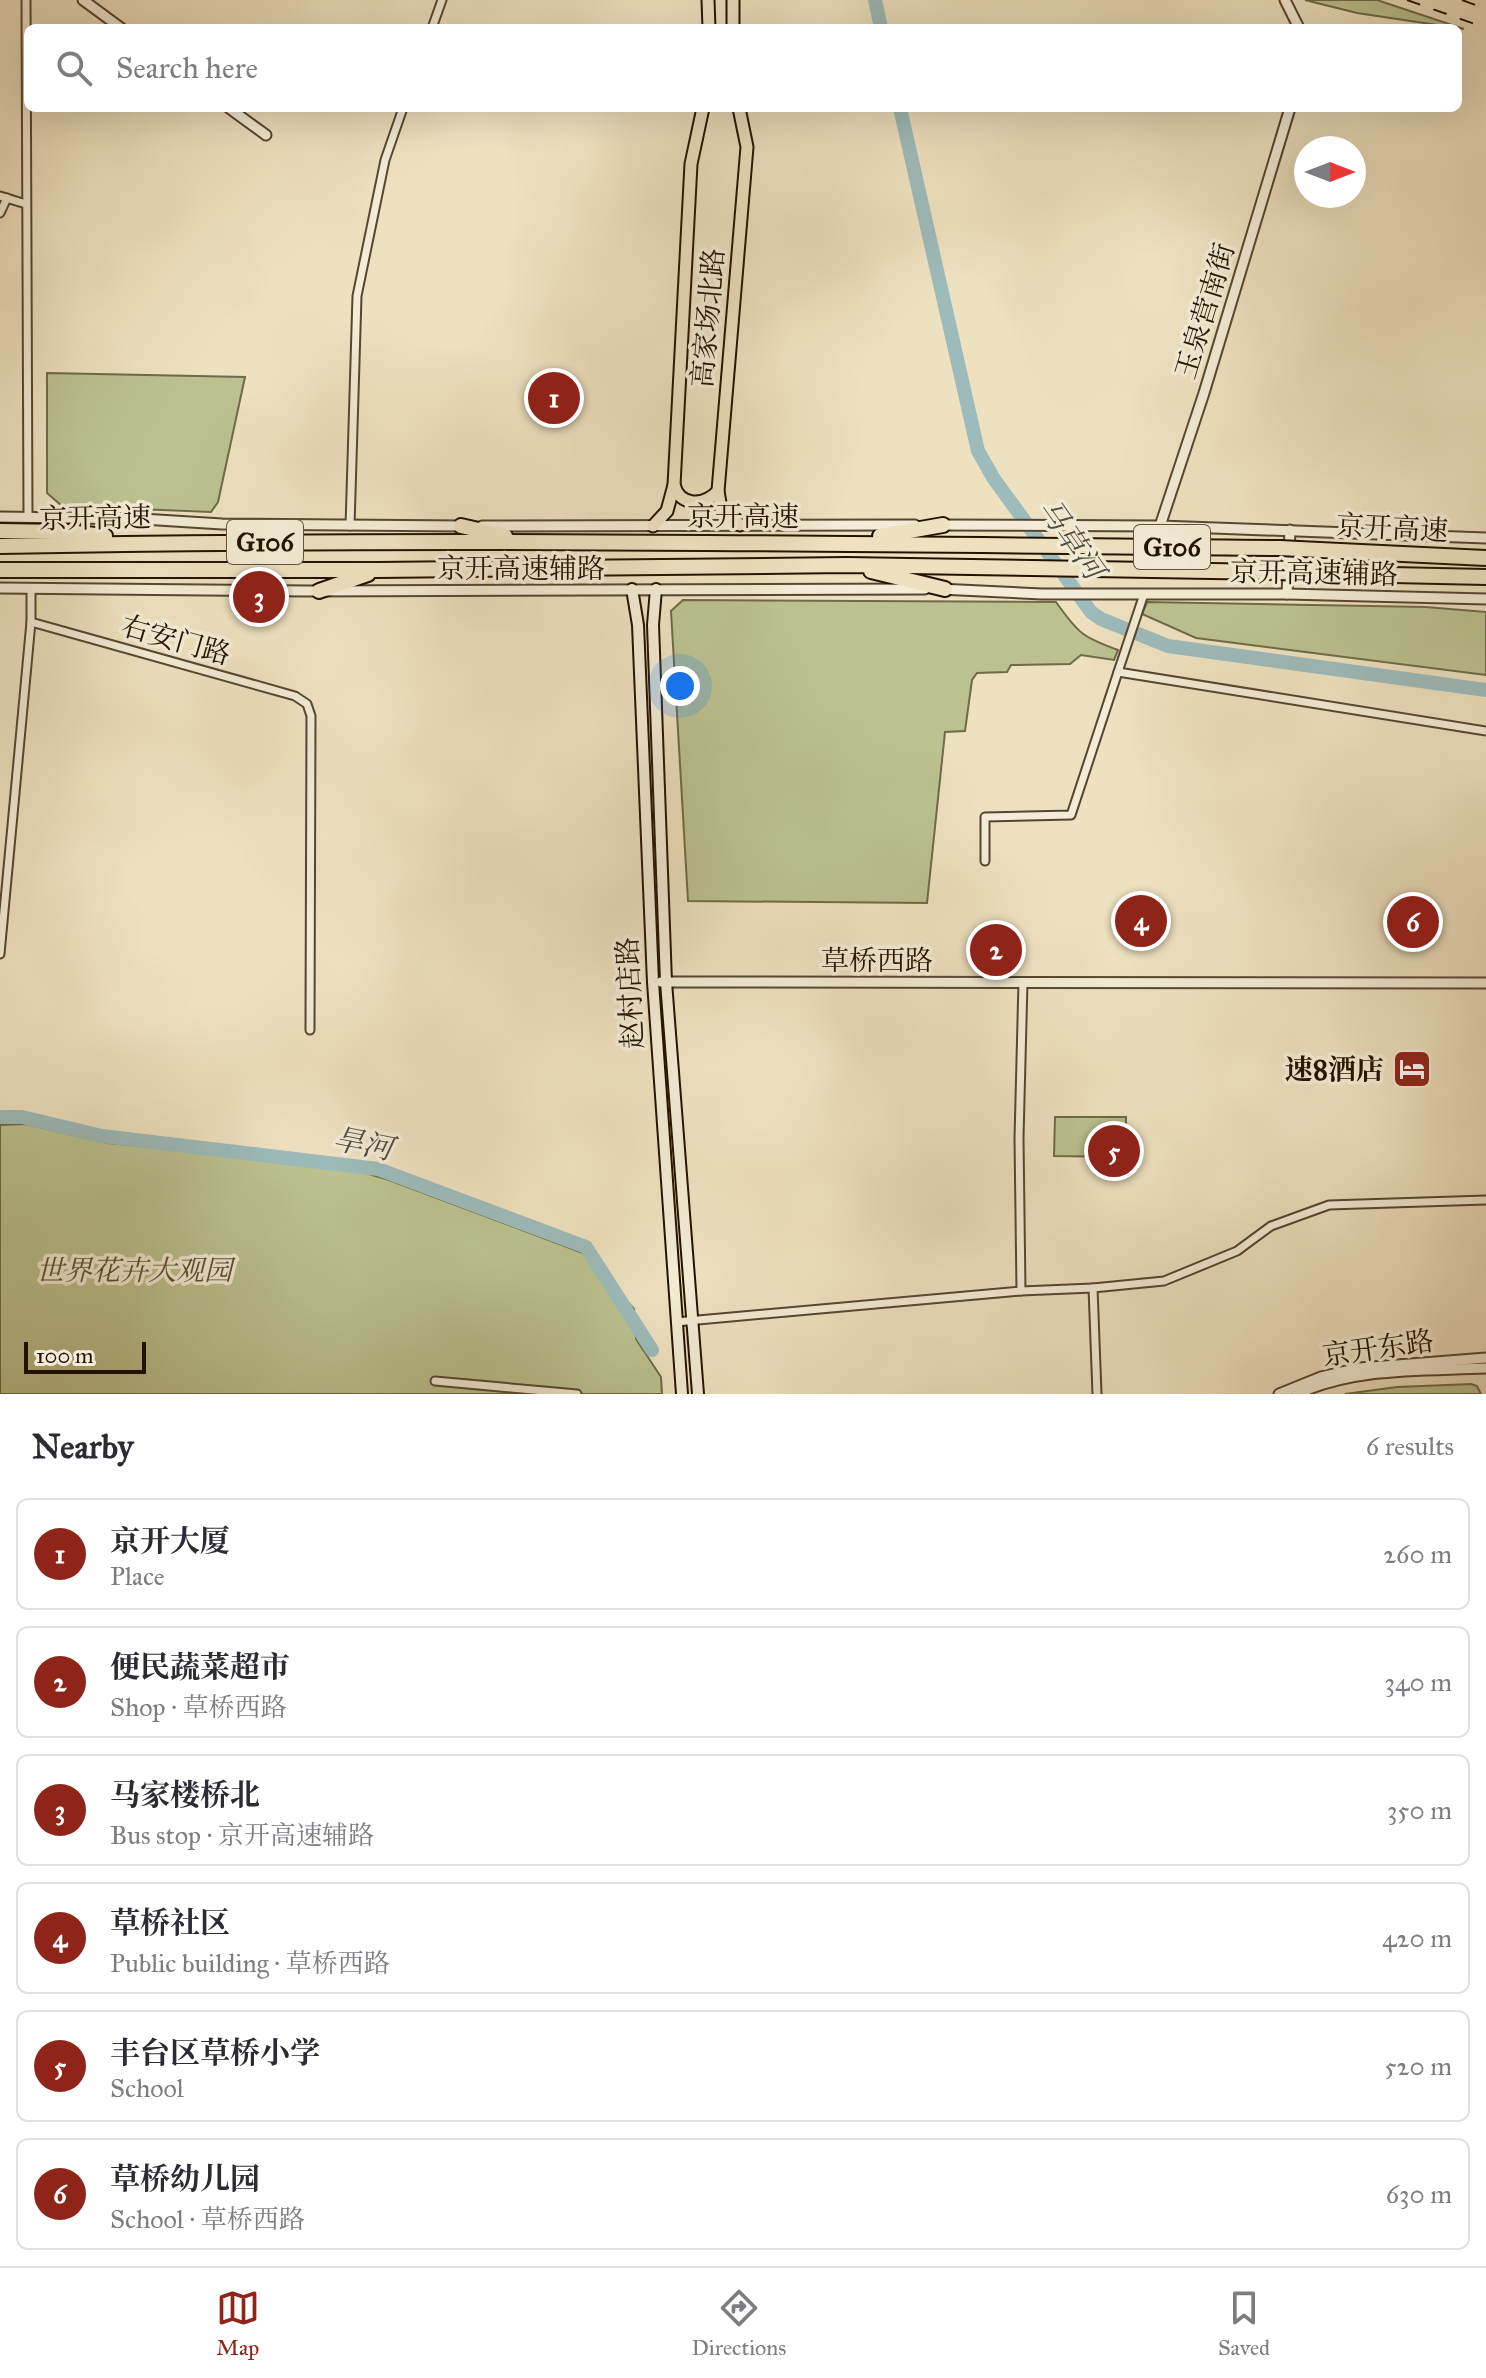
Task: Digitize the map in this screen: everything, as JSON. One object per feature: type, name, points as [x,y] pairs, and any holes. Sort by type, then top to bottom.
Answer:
[{"type":"highway","points":[[847,543],[943,525]]},
{"type":"highway","points":[[461,526],[529,542]]},
{"type":"highway","points":[[0,531],[67,532],[169,543]]},
{"type":"highway","name":"京开高速","points":[[0,546],[169,543],[847,543],[1280,548],[1486,558]]},
{"type":"highway","points":[[847,565],[945,589]]},
{"type":"highway","name":"京开高速","points":[[0,570],[847,565],[1486,577]]},
{"type":"highway","points":[[319,591],[378,570]]},
{"type":"main road","points":[[708,0],[709,24]]},
{"type":"main road","points":[[733,0],[733,24]]},
{"type":"main road","name":"高家场北路","points":[[653,526],[667,511],[674,485],[691,164],[702,112]]},
{"type":"main road","name":"高家场北路","points":[[718,491],[747,147],[740,112]]},
{"type":"main road","points":[[674,485],[677,495],[692,502],[711,499],[718,491]]},
{"type":"main road","points":[[718,491],[721,509],[740,525]]},
{"type":"main road","name":"赵村店路","points":[[632,589],[638,625],[653,982],[682,1394]]},
{"type":"main road","name":"赵村店路","points":[[656,589],[653,625],[666,982],[698,1394]]},
{"type":"street","points":[[26,0],[26,24]]},
{"type":"street","points":[[83,0],[116,24]]},
{"type":"street","points":[[433,24],[442,0]]},
{"type":"street","points":[[1285,0],[1297,24]]},
{"type":"street","points":[[26,112],[28,517]]},
{"type":"street","points":[[234,112],[266,135]]},
{"type":"street","points":[[350,526],[357,296],[385,160],[402,112]]},
{"type":"street","name":"玉泉营南街","points":[[1160,526],[1204,393],[1289,112]]},
{"type":"street","points":[[0,213],[4,197],[26,204]]},
{"type":"street","name":"京开高速辅路","points":[[0,517],[350,526],[1051,524],[1486,538]]},
{"type":"street","points":[[1287,594],[1290,530]]},
{"type":"street","name":"京开高速辅路","points":[[0,588],[319,591],[945,589],[1042,594],[1287,594],[1486,599]]},
{"type":"street","points":[[0,954],[31,622],[31,588]]},
{"type":"street","points":[[985,861],[985,817],[1071,815],[1144,594]]},
{"type":"street","name":"右安门路","points":[[31,622],[295,696],[307,704],[311,716],[310,1030]]},
{"type":"street","points":[[1118,672],[1486,731]]},
{"type":"street","name":"草桥西路","points":[[653,982],[1486,983]]},
{"type":"street","points":[[1021,1291],[1019,1138],[1023,982]]},
{"type":"street","points":[[676,1322],[1164,1281],[1237,1251],[1271,1226],[1329,1205],[1486,1200]]},
{"type":"street","points":[[1093,1288],[1097,1394]]},
{"type":"street","name":"京开东路","points":[[1279,1394],[1321,1377],[1359,1368],[1486,1358]]},
{"type":"street","name":"京开东路","points":[[1297,1394],[1325,1383],[1364,1374],[1486,1368]]},
{"type":"street","points":[[435,1381],[577,1394]]},
{"type":"green space","points":[[1305,0],[1377,0],[1449,24],[1431,24],[1357,13]]},
{"type":"green space","points":[[47,373],[245,377],[218,502],[211,512],[62,506],[47,493]]},
{"type":"green space","points":[[683,600],[1056,602],[1082,633],[1118,650],[1114,660],[1081,655],[1070,664],[1011,665],[1007,672],[977,673],[972,680],[965,731],[945,732],[927,903],[688,901],[671,611]]},
{"type":"green space","points":[[1147,602],[1426,607],[1486,612],[1486,675],[1196,638],[1142,614]]},
{"type":"green space","points":[[1055,1117],[1126,1117],[1126,1157],[1054,1156]]},
{"type":"green space","name":"世界花卉大观园","points":[[26,1124],[108,1143],[336,1164],[389,1180],[583,1253],[634,1309],[636,1339],[661,1377],[662,1394],[0,1394],[0,1125]]},
{"type":"green space","points":[[1477,1386],[1481,1394],[1345,1394],[1397,1387]]},
{"type":"waterway","name":"马草河","points":[[875,0],[880,24]]},
{"type":"waterway","name":"马草河","points":[[901,112],[978,451],[994,479],[1091,612],[1168,646],[1486,690]]},
{"type":"waterway","name":"旱河","points":[[0,1117],[22,1117],[102,1136],[378,1169],[586,1247],[652,1350]]},
{"type":"railway","points":[[1407,0],[1486,28]]},
{"type":"railway","points":[[1462,0],[1486,9]]},
{"type":"place","name":"京开大厦","points":[[554,398]]},
{"type":"place","name":"马家楼桥北","points":[[259,597]]},
{"type":"place","name":"草桥社区","points":[[1141,921]]},
{"type":"place","name":"草桥幼儿园","points":[[1413,922]]},
{"type":"place","name":"便民蔬菜超市","points":[[996,950]]},
{"type":"place","name":"速8酒店","points":[[1412,1069]]},
{"type":"place","name":"丰台区草桥小学","points":[[1114,1151]]}]
